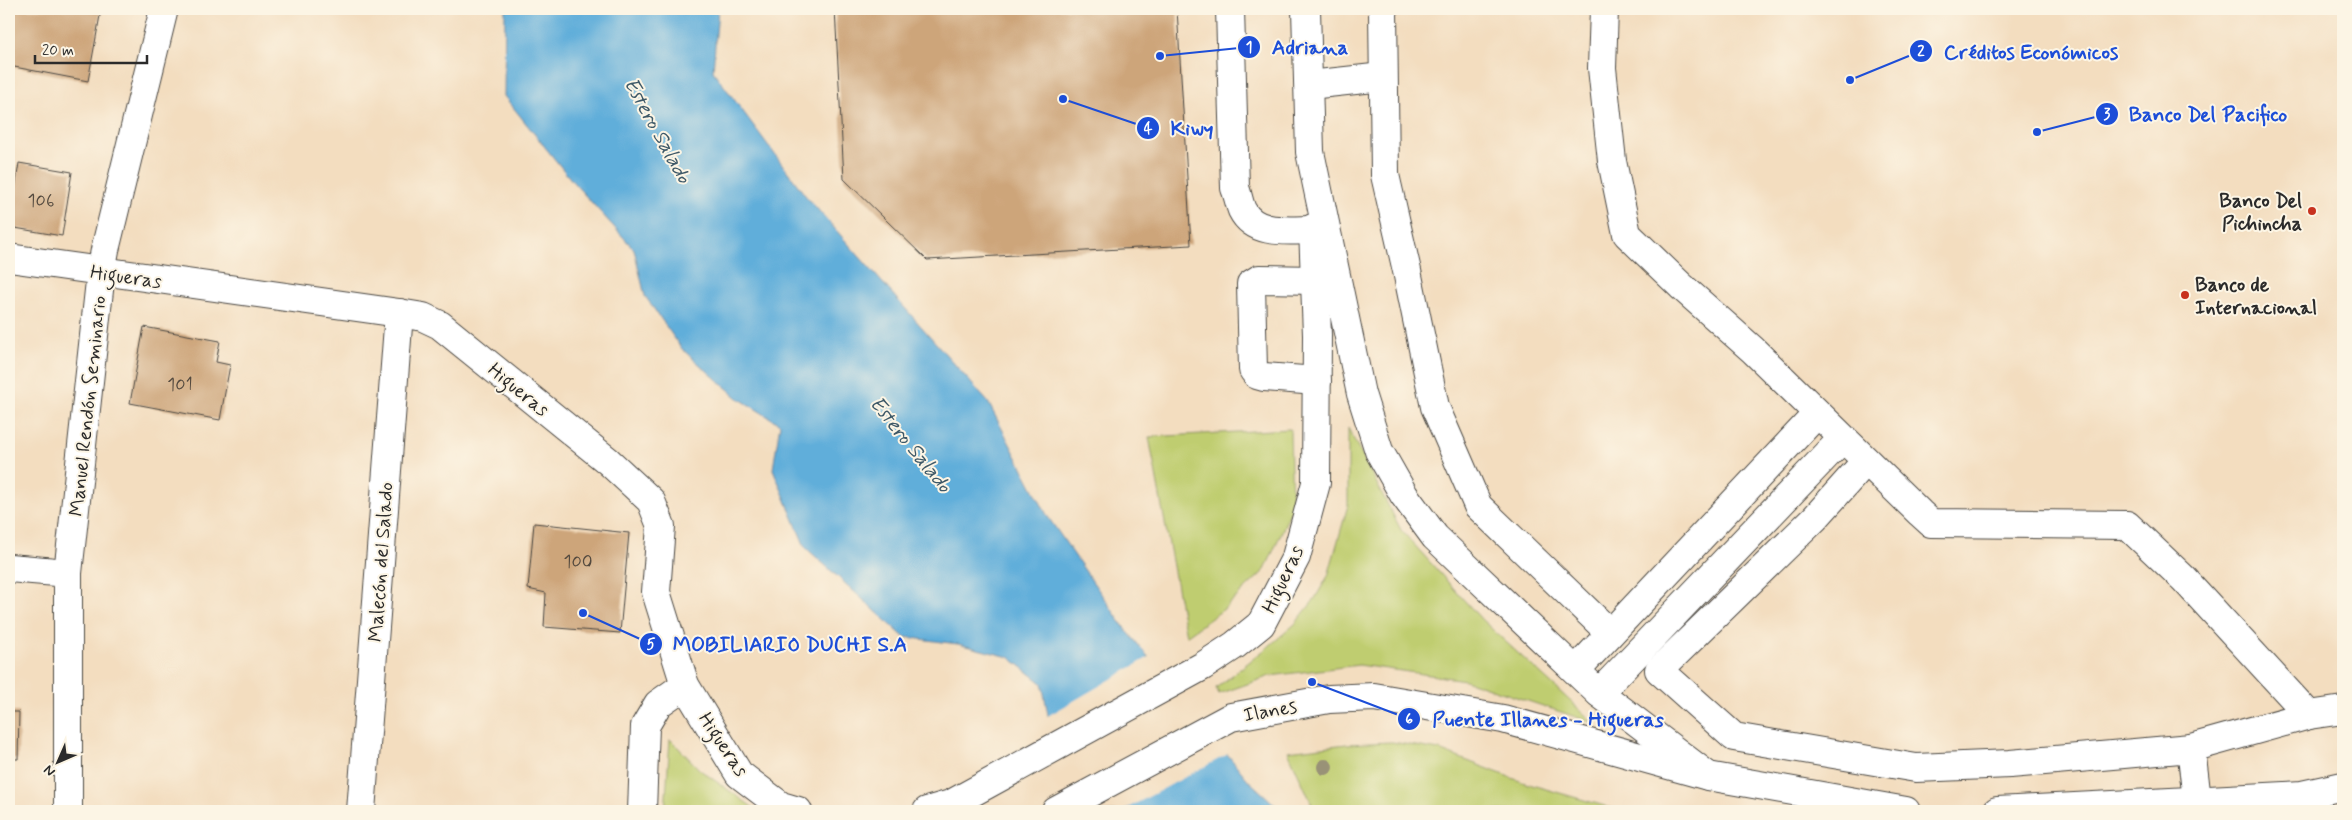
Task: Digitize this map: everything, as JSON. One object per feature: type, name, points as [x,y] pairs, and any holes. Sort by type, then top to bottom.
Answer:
[{"type":"street","name":"Manuel Rendón Seminario","points":[[68,811],[68,573],[101,272],[164,9]]},
{"type":"street","points":[[1230,9],[1235,188],[1243,212],[1260,227],[1279,231],[1313,230]]},
{"type":"street","points":[[1306,9],[1310,152],[1361,394],[1379,451],[1404,495],[1435,537],[1599,693],[1708,776]]},
{"type":"street","points":[[1383,9],[1385,175],[1435,407],[1478,506],[1610,633]]},
{"type":"street","points":[[1604,9],[1602,68],[1612,162],[1627,234],[1752,350],[1816,415],[1931,523],[2127,525],[2184,579],[2309,715]]},
{"type":"street","points":[[1309,85],[1383,77]]},
{"type":"street","name":"Higueras","points":[[927,811],[951,804],[1203,666],[1235,646],[1261,624],[1296,557],[1316,483],[1317,381],[1310,152]]},
{"type":"street","name":"Higueras","points":[[9,258],[398,313],[423,317],[440,325],[608,461],[651,501],[661,526],[656,592],[685,685],[739,774],[781,806],[798,811]]},
{"type":"street","points":[[1315,280],[1259,279],[1251,284],[1253,370],[1257,375],[1317,381]]},
{"type":"street","name":"Malecón del Salado","points":[[361,811],[398,313]]},
{"type":"street","points":[[1576,670],[1816,415]]},
{"type":"street","points":[[1599,693],[1842,439]]},
{"type":"street","points":[[1659,670],[1808,525],[1866,461]]},
{"type":"street","points":[[9,568],[68,573]]},
{"type":"street","points":[[1637,652],[1734,737],[1916,768],[2010,764],[2190,748],[2309,715],[2343,710]]},
{"type":"street","points":[[642,811],[644,726],[658,704],[685,685]]},
{"type":"street","name":"Ilanes","points":[[1056,811],[1231,717],[1329,699],[1374,697],[1503,719],[1708,776],[1906,811]]},
{"type":"street","points":[[2190,748],[2197,800]]},
{"type":"street","points":[[1997,811],[2302,794],[2343,786]]},
{"type":"green space","points":[[1348,428],[1401,530],[1482,620],[1594,723],[1465,680],[1359,665],[1270,676],[1219,694],[1216,688],[1295,624],[1314,600],[1328,576],[1348,505]]},
{"type":"green space","points":[[1290,429],[1292,508],[1265,570],[1224,609],[1186,636],[1149,437]]},
{"type":"green space","points":[[670,739],[700,770],[758,811],[665,811]]},
{"type":"green space","points":[[1392,742],[1439,750],[1525,783],[1622,811],[1315,811],[1288,751],[1347,744]]},
{"type":"water","name":"Estero Salado","points":[[505,9],[718,9],[713,71],[805,195],[988,402],[1048,517],[1124,627],[1249,781],[1282,811],[1066,811],[1042,683],[1009,657],[958,644],[904,637],[805,547],[773,469],[780,424],[738,398],[682,349],[645,296],[634,249],[573,182],[504,96]]},
{"type":"pier","points":[[1151,656],[1230,753],[1122,811],[1063,811],[1046,717]]},
{"type":"building","points":[[9,9],[101,10],[88,81],[9,66]]},
{"type":"building","points":[[835,9],[1177,9],[1191,245],[927,260],[844,179]]},
{"type":"building","points":[[19,163],[72,172],[62,236],[9,227]]},
{"type":"building","points":[[144,327],[220,341],[216,362],[230,365],[220,420],[130,403]]},
{"type":"building","points":[[534,523],[629,533],[620,633],[544,627],[546,593],[528,589]]},
{"type":"building","points":[[9,712],[19,712],[18,759],[9,759]]},
{"type":"place","name":"Adriana","points":[[1160,56]]},
{"type":"place","name":"Créditos Económicos","points":[[1850,80]]},
{"type":"place","name":"Kiwy","points":[[1063,99]]},
{"type":"place","name":"Banco Del Pacifico","points":[[2037,132]]},
{"type":"place","name":"Banco Del Pichincha","points":[[2312,211]]},
{"type":"place","name":"Banco de Internacional","points":[[2185,295]]},
{"type":"place","name":"MOBILIARIO DUCHI S.A","points":[[583,613]]},
{"type":"place","name":"Puente Illanes - Higueras","points":[[1312,682]]}]
